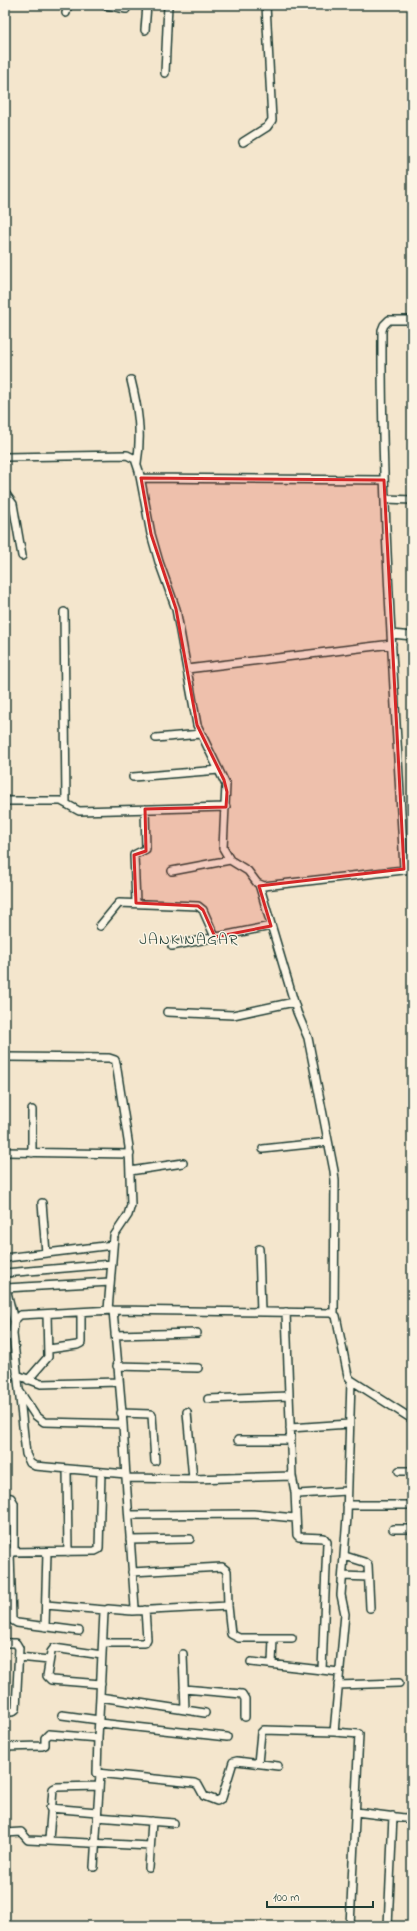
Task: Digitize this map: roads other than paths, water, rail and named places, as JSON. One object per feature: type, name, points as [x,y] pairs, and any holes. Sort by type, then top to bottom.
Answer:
[{"type":"street","points":[[66,14],[68,5]]},
{"type":"street","points":[[104,5],[126,9]]},
{"type":"street","points":[[145,30],[147,5]]},
{"type":"street","points":[[165,73],[168,5]]},
{"type":"street","points":[[243,142],[267,127],[272,120],[266,5]]},
{"type":"street","points":[[404,869],[387,560],[386,499],[384,480],[382,330],[384,325],[389,320],[412,320]]},
{"type":"street","points":[[131,380],[137,404],[140,433],[137,463],[157,555],[176,608],[197,725],[226,785],[223,848],[230,860],[248,871],[259,884],[294,1002],[308,1038],[335,1182],[334,1314],[351,1380],[346,1491],[347,1505],[345,1556],[341,1595],[345,1614],[334,1732]]},
{"type":"street","points":[[5,457],[127,455],[134,459],[137,463]]},
{"type":"street","points":[[141,478],[384,480]]},
{"type":"street","points":[[5,494],[13,504],[22,556]]},
{"type":"street","points":[[386,499],[412,500]]},
{"type":"street","points":[[64,612],[66,803]]},
{"type":"street","points":[[392,634],[412,636]]},
{"type":"street","points":[[187,669],[392,644]]},
{"type":"street","points":[[156,738],[201,734]]},
{"type":"street","points":[[133,777],[219,770]]},
{"type":"street","points":[[5,801],[61,801],[79,811],[226,807]]},
{"type":"street","points":[[136,904],[134,856],[146,849],[145,809]]},
{"type":"street","points":[[172,871],[230,860]]},
{"type":"street","points":[[259,884],[264,886],[412,869]]},
{"type":"street","points":[[100,926],[119,903],[198,906],[204,910],[215,937]]},
{"type":"street","points":[[172,946],[271,926]]},
{"type":"street","points":[[167,1012],[233,1015],[294,1002]]},
{"type":"street","points":[[5,1057],[109,1058],[115,1060],[130,1154],[130,1210],[118,1229],[114,1245],[110,1282],[110,1310],[115,1335],[123,1424],[135,1608],[132,1611]]},
{"type":"street","points":[[32,1110],[32,1153]]},
{"type":"street","points":[[263,1149],[328,1142]]},
{"type":"street","points":[[5,1152],[130,1154]]},
{"type":"street","points":[[130,1171],[183,1163]]},
{"type":"street","points":[[42,1203],[46,1253]]},
{"type":"street","points":[[5,1258],[114,1245]]},
{"type":"street","points":[[259,1249],[261,1312]]},
{"type":"street","points":[[5,1273],[112,1264]]},
{"type":"street","points":[[110,1282],[6,1286],[7,1297],[14,1321],[13,1334],[17,1375],[26,1454],[30,1463],[35,1466],[101,1472],[126,1476],[193,1479],[292,1476]]},
{"type":"street","points":[[14,1321],[20,1315],[110,1310],[334,1314]]},
{"type":"street","points":[[49,1349],[77,1346],[81,1343],[81,1312]]},
{"type":"street","points":[[286,1312],[292,1476],[295,1492],[295,1518],[297,1535],[299,1537],[324,1538],[327,1542],[322,1670]]},
{"type":"street","points":[[28,1380],[46,1360],[49,1349],[47,1314]]},
{"type":"street","points":[[115,1335],[197,1333]]},
{"type":"street","points":[[5,1338],[13,1334]]},
{"type":"street","points":[[117,1366],[198,1368]]},
{"type":"street","points":[[17,1375],[41,1384],[119,1382]]},
{"type":"street","points":[[351,1380],[412,1419]]},
{"type":"street","points":[[19,1391],[35,1415],[44,1422],[123,1424]]},
{"type":"street","points":[[208,1399],[289,1396]]},
{"type":"street","points":[[187,1412],[193,1479]]},
{"type":"street","points":[[121,1413],[152,1415],[155,1461]]},
{"type":"street","points":[[290,1428],[349,1424]]},
{"type":"street","points":[[238,1440],[291,1440]]},
{"type":"street","points":[[67,1469],[68,1552]]},
{"type":"street","points":[[399,1471],[412,1471]]},
{"type":"street","points":[[10,1552],[68,1552],[95,1551],[99,1549],[101,1472]]},
{"type":"street","points":[[295,1492],[346,1491]]},
{"type":"street","points":[[5,1497],[11,1498],[14,1504],[10,1552],[12,1620],[17,1623],[79,1631]]},
{"type":"street","points":[[347,1505],[412,1505]]},
{"type":"street","points":[[128,1516],[253,1514],[295,1518]]},
{"type":"street","points":[[392,1529],[412,1529]]},
{"type":"street","points":[[130,1540],[190,1539]]},
{"type":"street","points":[[45,1627],[48,1552]]},
{"type":"street","points":[[345,1556],[366,1563],[370,1608]]},
{"type":"street","points":[[132,1572],[225,1568],[227,1575],[230,1631],[234,1636],[292,1638]]},
{"type":"street","points":[[343,1576],[368,1577]]},
{"type":"street","points":[[46,1605],[132,1611],[228,1606]]},
{"type":"street","points":[[105,1610],[96,1770],[100,1774],[156,1778],[194,1783],[198,1785],[204,1796],[217,1801],[222,1798],[233,1762],[237,1761],[278,1766]]},
{"type":"street","points":[[103,1643],[145,1643],[147,1639],[145,1610]]},
{"type":"street","points":[[272,1638],[272,1664]]},
{"type":"street","points":[[5,1643],[18,1644],[19,1657],[16,1710],[12,1712],[5,1712]]},
{"type":"street","points":[[101,1684],[51,1680],[47,1676],[52,1650],[57,1647],[102,1655]]},
{"type":"street","points":[[183,1654],[185,1710]]},
{"type":"street","points":[[19,1657],[49,1660]]},
{"type":"street","points":[[251,1662],[339,1672]]},
{"type":"street","points":[[338,1685],[398,1683]]},
{"type":"street","points":[[184,1689],[242,1694],[245,1698],[245,1717]]},
{"type":"street","points":[[100,1697],[205,1713]]},
{"type":"street","points":[[62,1715],[99,1722],[227,1738]]},
{"type":"street","points":[[258,1763],[262,1731],[357,1733],[360,1737],[350,1926]]},
{"type":"street","points":[[5,1747],[45,1745],[45,1738],[49,1734],[98,1738]]},
{"type":"street","points":[[94,1867],[100,1774]]},
{"type":"street","points":[[49,1840],[51,1792],[54,1788],[99,1786]]},
{"type":"street","points":[[50,1808],[174,1823]]},
{"type":"street","points":[[356,1812],[412,1819]]},
{"type":"street","points":[[388,1926],[393,1816]]},
{"type":"street","points":[[149,1868],[152,1821]]},
{"type":"street","points":[[5,1833],[21,1832],[28,1840],[150,1846]]},
{"type":"district","name":"JANKINAGAR","points":[[189,938]]}]
